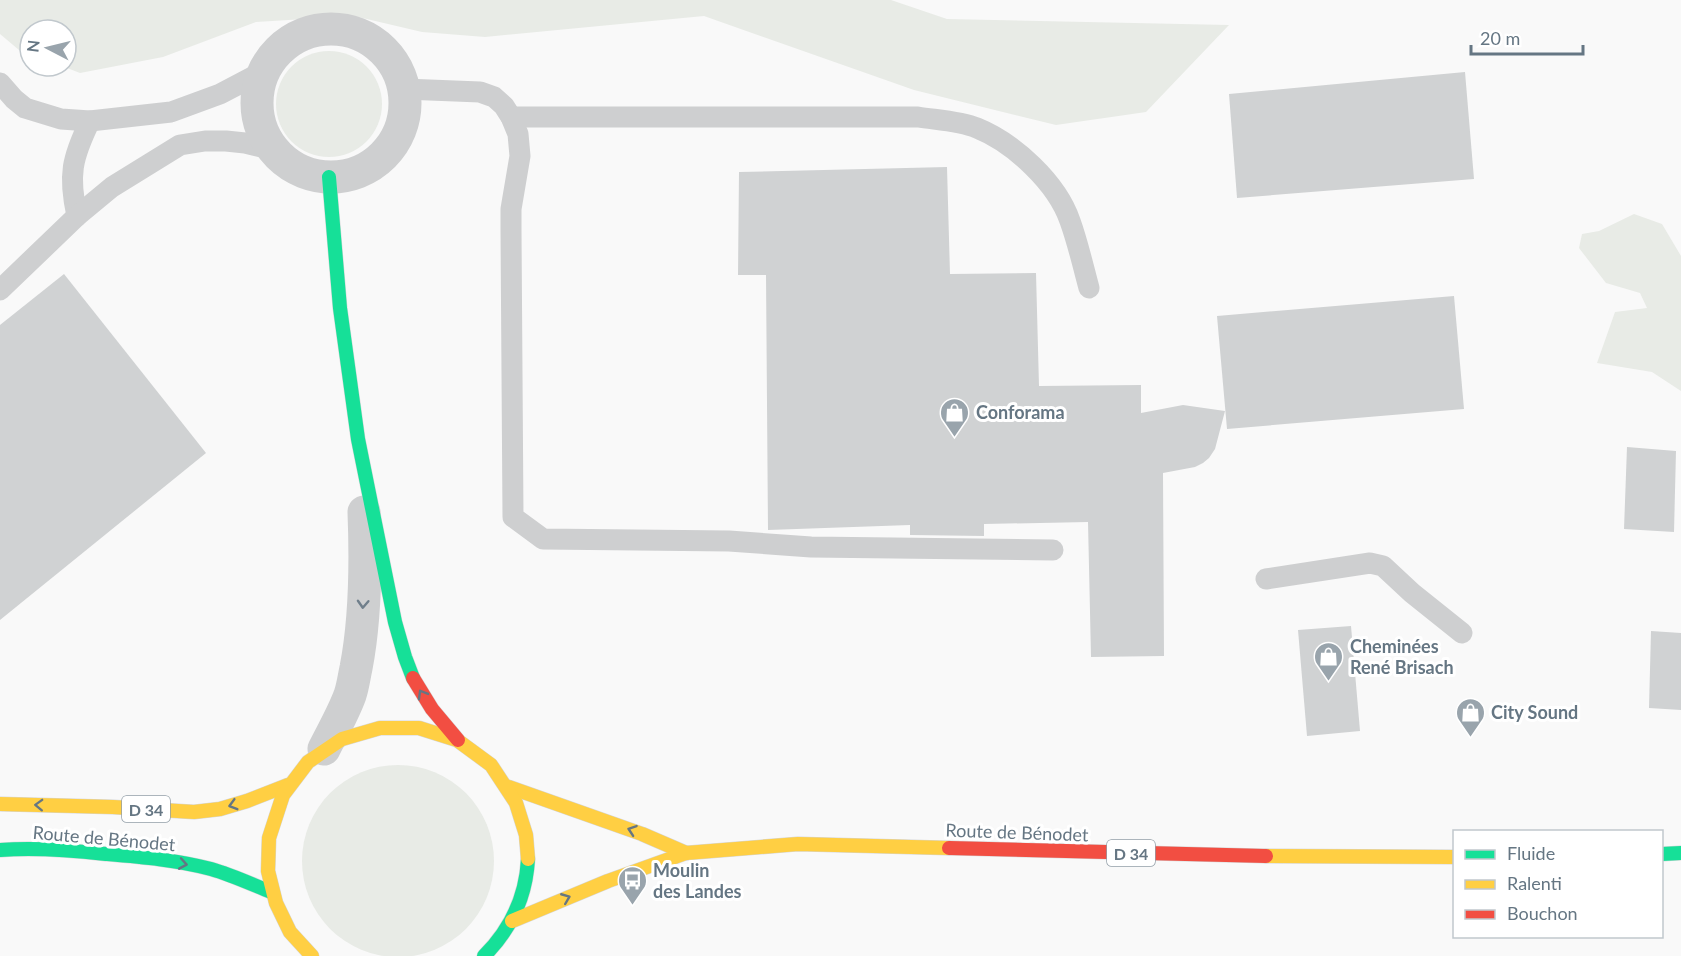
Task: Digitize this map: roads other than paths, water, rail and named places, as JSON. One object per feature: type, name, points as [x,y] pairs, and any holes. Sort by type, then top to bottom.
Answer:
[{"type":"main road","points":[[329,177],[346,364],[358,441],[394,617],[411,674],[432,710],[458,740]]},
{"type":"main road","points":[[312,956],[301,946],[283,921],[271,892],[266,855],[272,819],[288,785],[304,765],[324,749],[355,733],[389,726],[424,729],[458,740],[478,753],[495,768],[509,787],[523,819],[529,853],[525,888],[512,921],[485,956]]},
{"type":"main road","name":"Route de Bénodet","points":[[0,804],[194,812],[220,809],[288,785]]},
{"type":"main road","name":"Route de Bénodet","points":[[509,787],[642,834],[686,853]]},
{"type":"main road","name":"Route de Bénodet","points":[[512,921],[608,881],[686,853],[798,844],[1229,856],[1453,857]]},
{"type":"main road","name":"Route de Bénodet","points":[[0,850],[65,850],[142,856],[204,867],[271,892]]},
{"type":"main road","points":[[1663,854],[1681,853]]},
{"type":"street","points":[[317,29],[341,29],[363,35],[382,49],[397,67],[404,89],[405,111],[399,132],[387,151],[371,166],[351,175],[329,177],[308,174],[289,164],[274,150],[262,132],[257,112],[258,91],[264,71],[277,52],[296,37],[317,29]]},
{"type":"street","points":[[324,749],[351,693],[362,624],[365,575],[364,514],[358,441]]},
{"type":"lane","points":[[0,82],[25,108],[61,119],[90,121],[171,112],[220,94],[264,71]]},
{"type":"lane","points":[[404,89],[480,92],[494,97],[512,117],[518,134],[520,156],[511,230],[513,518],[543,539],[729,541],[811,547],[1053,550]]},
{"type":"lane","points":[[512,117],[918,117],[975,127],[1003,141],[1022,156],[1052,188],[1070,219],[1089,288]]},
{"type":"lane","points":[[78,216],[73,197],[73,164],[78,146],[90,121]]},
{"type":"lane","points":[[0,291],[78,216],[112,187],[180,145],[225,141],[274,150]]},
{"type":"lane","points":[[1266,579],[1370,563],[1383,566],[1412,593],[1462,633]]},
{"type":"place","name":"Conforama","points":[[955,438]]},
{"type":"place","name":"Cheminées René Brisach","points":[[1329,682]]},
{"type":"place","name":"City Sound","points":[[1470,738]]},
{"type":"place","name":"Moulin des Landes","points":[[632,906]]}]
